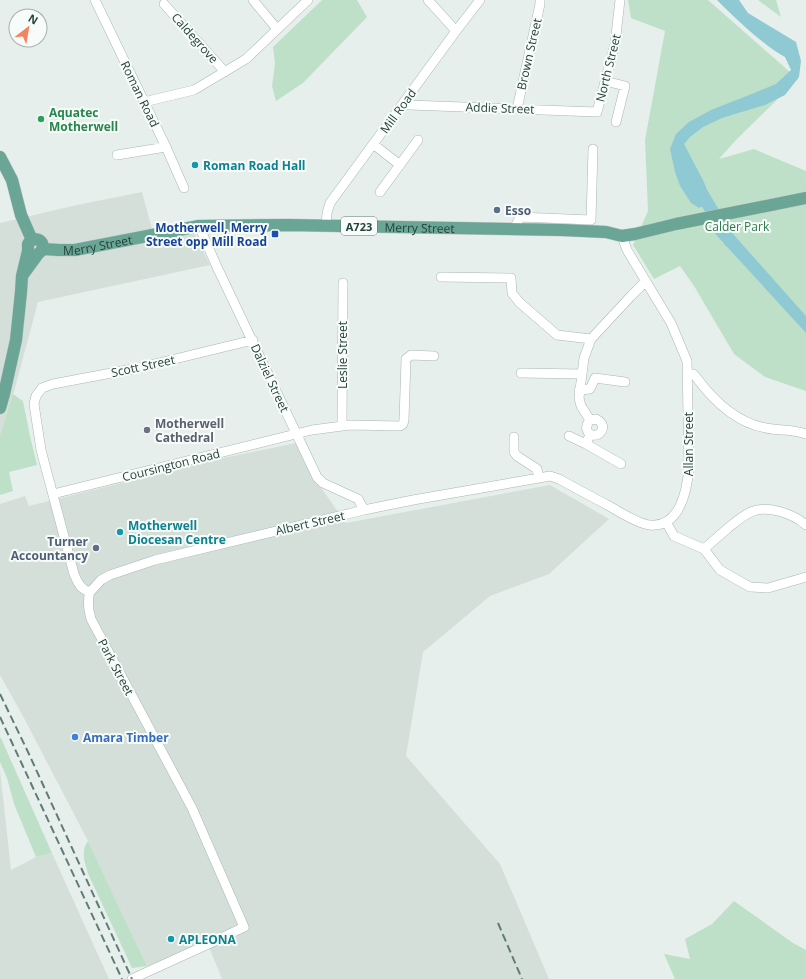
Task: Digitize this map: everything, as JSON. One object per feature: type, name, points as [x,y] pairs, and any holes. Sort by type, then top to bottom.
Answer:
[{"type":"main road","points":[[0,157],[12,180],[21,215],[35,248],[22,276],[16,340],[0,408]]},
{"type":"main road","name":"Merry Street","points":[[35,248],[75,250],[198,226],[456,227],[606,232],[622,236],[806,198]]},
{"type":"street","name":"Roman Road","points":[[95,0],[166,147],[184,188]]},
{"type":"street","points":[[253,0],[277,29]]},
{"type":"street","points":[[144,102],[194,90],[246,59],[308,0]]},
{"type":"street","points":[[428,0],[456,31]]},
{"type":"street","name":"Mill Road","points":[[326,226],[330,203],[480,0]]},
{"type":"street","name":"Brown Street","points":[[517,109],[540,0]]},
{"type":"street","name":"North Street","points":[[597,112],[615,44],[620,0]]},
{"type":"street","name":"Caldegrove","points":[[164,4],[225,72]]},
{"type":"street","points":[[605,81],[625,86],[616,122]]},
{"type":"street","name":"Addie Street","points":[[404,102],[409,105],[597,112]]},
{"type":"street","points":[[380,192],[418,140]]},
{"type":"street","points":[[373,144],[400,165]]},
{"type":"street","points":[[117,154],[166,147]]},
{"type":"street","points":[[514,229],[520,216],[591,220],[593,149]]},
{"type":"street","name":"Dalziel Street","points":[[198,226],[317,477],[323,483],[358,499],[364,510]]},
{"type":"street","name":"Allan Street","points":[[622,236],[627,250],[671,323],[686,361],[689,468],[688,482],[678,509],[673,517],[666,522]]},
{"type":"street","points":[[441,277],[512,278],[512,293],[519,302],[557,335],[591,340]]},
{"type":"street","points":[[590,420],[580,406],[578,398],[584,358],[591,340],[631,296],[646,282]]},
{"type":"street","name":"Leslie Street","points":[[342,426],[343,283]]},
{"type":"street","name":"Scott Street","points":[[53,494],[41,450],[34,404],[36,396],[42,388],[52,384],[138,368],[253,340]]},
{"type":"street","name":"Coursington Road","points":[[53,494],[296,433],[342,426],[400,426],[403,424],[404,420],[406,359],[411,356],[434,356]]},
{"type":"street","points":[[521,373],[582,374]]},
{"type":"street","points":[[687,375],[693,374],[724,408],[740,419],[754,425],[767,428],[792,430],[806,434]]},
{"type":"street","points":[[579,390],[590,389],[595,378],[626,382]]},
{"type":"street","points":[[596,419],[600,421],[603,426],[602,431],[599,434],[591,435],[586,429],[587,424],[590,420],[596,419]]},
{"type":"street","points":[[586,444],[591,435]]},
{"type":"street","points":[[569,436],[621,464]]},
{"type":"street","points":[[514,437],[514,452],[516,456],[537,469],[539,478],[550,476],[559,479],[644,524],[655,525],[666,522],[674,536],[704,549],[720,570],[750,587],[768,588],[806,577]]},
{"type":"street","name":"Albert Street","points":[[90,592],[101,580],[110,574],[148,563],[364,510],[539,478]]},
{"type":"street","points":[[53,494],[74,574],[78,583],[84,590],[90,592]]},
{"type":"street","points":[[704,549],[743,516],[752,511],[764,509],[782,512],[797,518],[806,525]]},
{"type":"street","name":"Park Street","points":[[90,592],[88,609],[91,619],[192,808],[244,927],[132,979]]},
{"type":"shaded area","points":[[142,192],[155,240],[193,231],[210,265],[38,302],[0,444],[0,223]]},
{"type":"shaded area","points":[[296,443],[317,482],[346,523],[550,485],[609,519],[549,574],[490,596],[423,652],[406,756],[500,864],[549,979],[222,979],[209,947],[147,966],[88,841],[0,675],[0,504],[25,496],[29,506],[214,460]]},
{"type":"shaded area","points":[[0,770],[11,870],[36,857],[52,853],[109,979],[0,979]]},
{"type":"green space","points":[[322,0],[357,0],[367,17],[303,83],[276,101],[272,86],[275,63],[273,47]]},
{"type":"green space","name":"Calder Park","points":[[628,0],[708,0],[798,79],[736,140],[719,159],[754,149],[806,171],[806,391],[765,377],[734,354],[694,286],[680,266],[654,279],[633,245],[648,211],[645,140],[665,31],[631,18]]},
{"type":"green space","points":[[758,0],[776,0],[781,17]]},
{"type":"green space","points":[[13,394],[23,401],[37,465],[9,472],[13,491],[0,495],[0,436]]},
{"type":"green space","points":[[0,738],[52,853],[36,857],[14,804],[7,778],[0,762]]},
{"type":"green space","points":[[88,841],[147,966],[132,968],[89,876],[84,854],[84,849]]},
{"type":"green space","points":[[734,901],[793,943],[806,950],[806,979],[675,979],[664,954],[690,959],[685,939],[712,924]]},
{"type":"water","points":[[717,0],[739,0],[748,13],[796,42],[801,61],[799,77],[785,95],[765,105],[722,118],[703,127],[690,137],[684,144],[704,182],[711,202],[699,208],[691,203],[680,186],[675,172],[670,149],[676,134],[689,122],[711,110],[776,84],[791,70],[785,57],[758,38]]},
{"type":"water","points":[[726,226],[806,316],[806,333],[709,227]]},
{"type":"waterway","points":[[699,189],[730,241]]},
{"type":"railway","points":[[0,694],[132,979]]},
{"type":"railway","points":[[0,717],[122,979]]},
{"type":"railway","points":[[498,923],[522,979]]},
{"type":"place","name":"Aquatec Motherwell","points":[[41,119]]},
{"type":"place","name":"Roman Road Hall","points":[[195,165]]},
{"type":"place","name":"Esso","points":[[497,210]]},
{"type":"place","name":"Motherwell, Merry Street opp Mill Road","points":[[275,234]]},
{"type":"place","name":"Motherwell Cathedral","points":[[147,430]]},
{"type":"place","name":"Motherwell Diocesan Centre","points":[[120,532]]},
{"type":"place","name":"Turner Accountancy","points":[[96,548]]},
{"type":"place","name":"Amara Timber","points":[[75,737]]},
{"type":"place","name":"APLEONA","points":[[171,939]]}]
